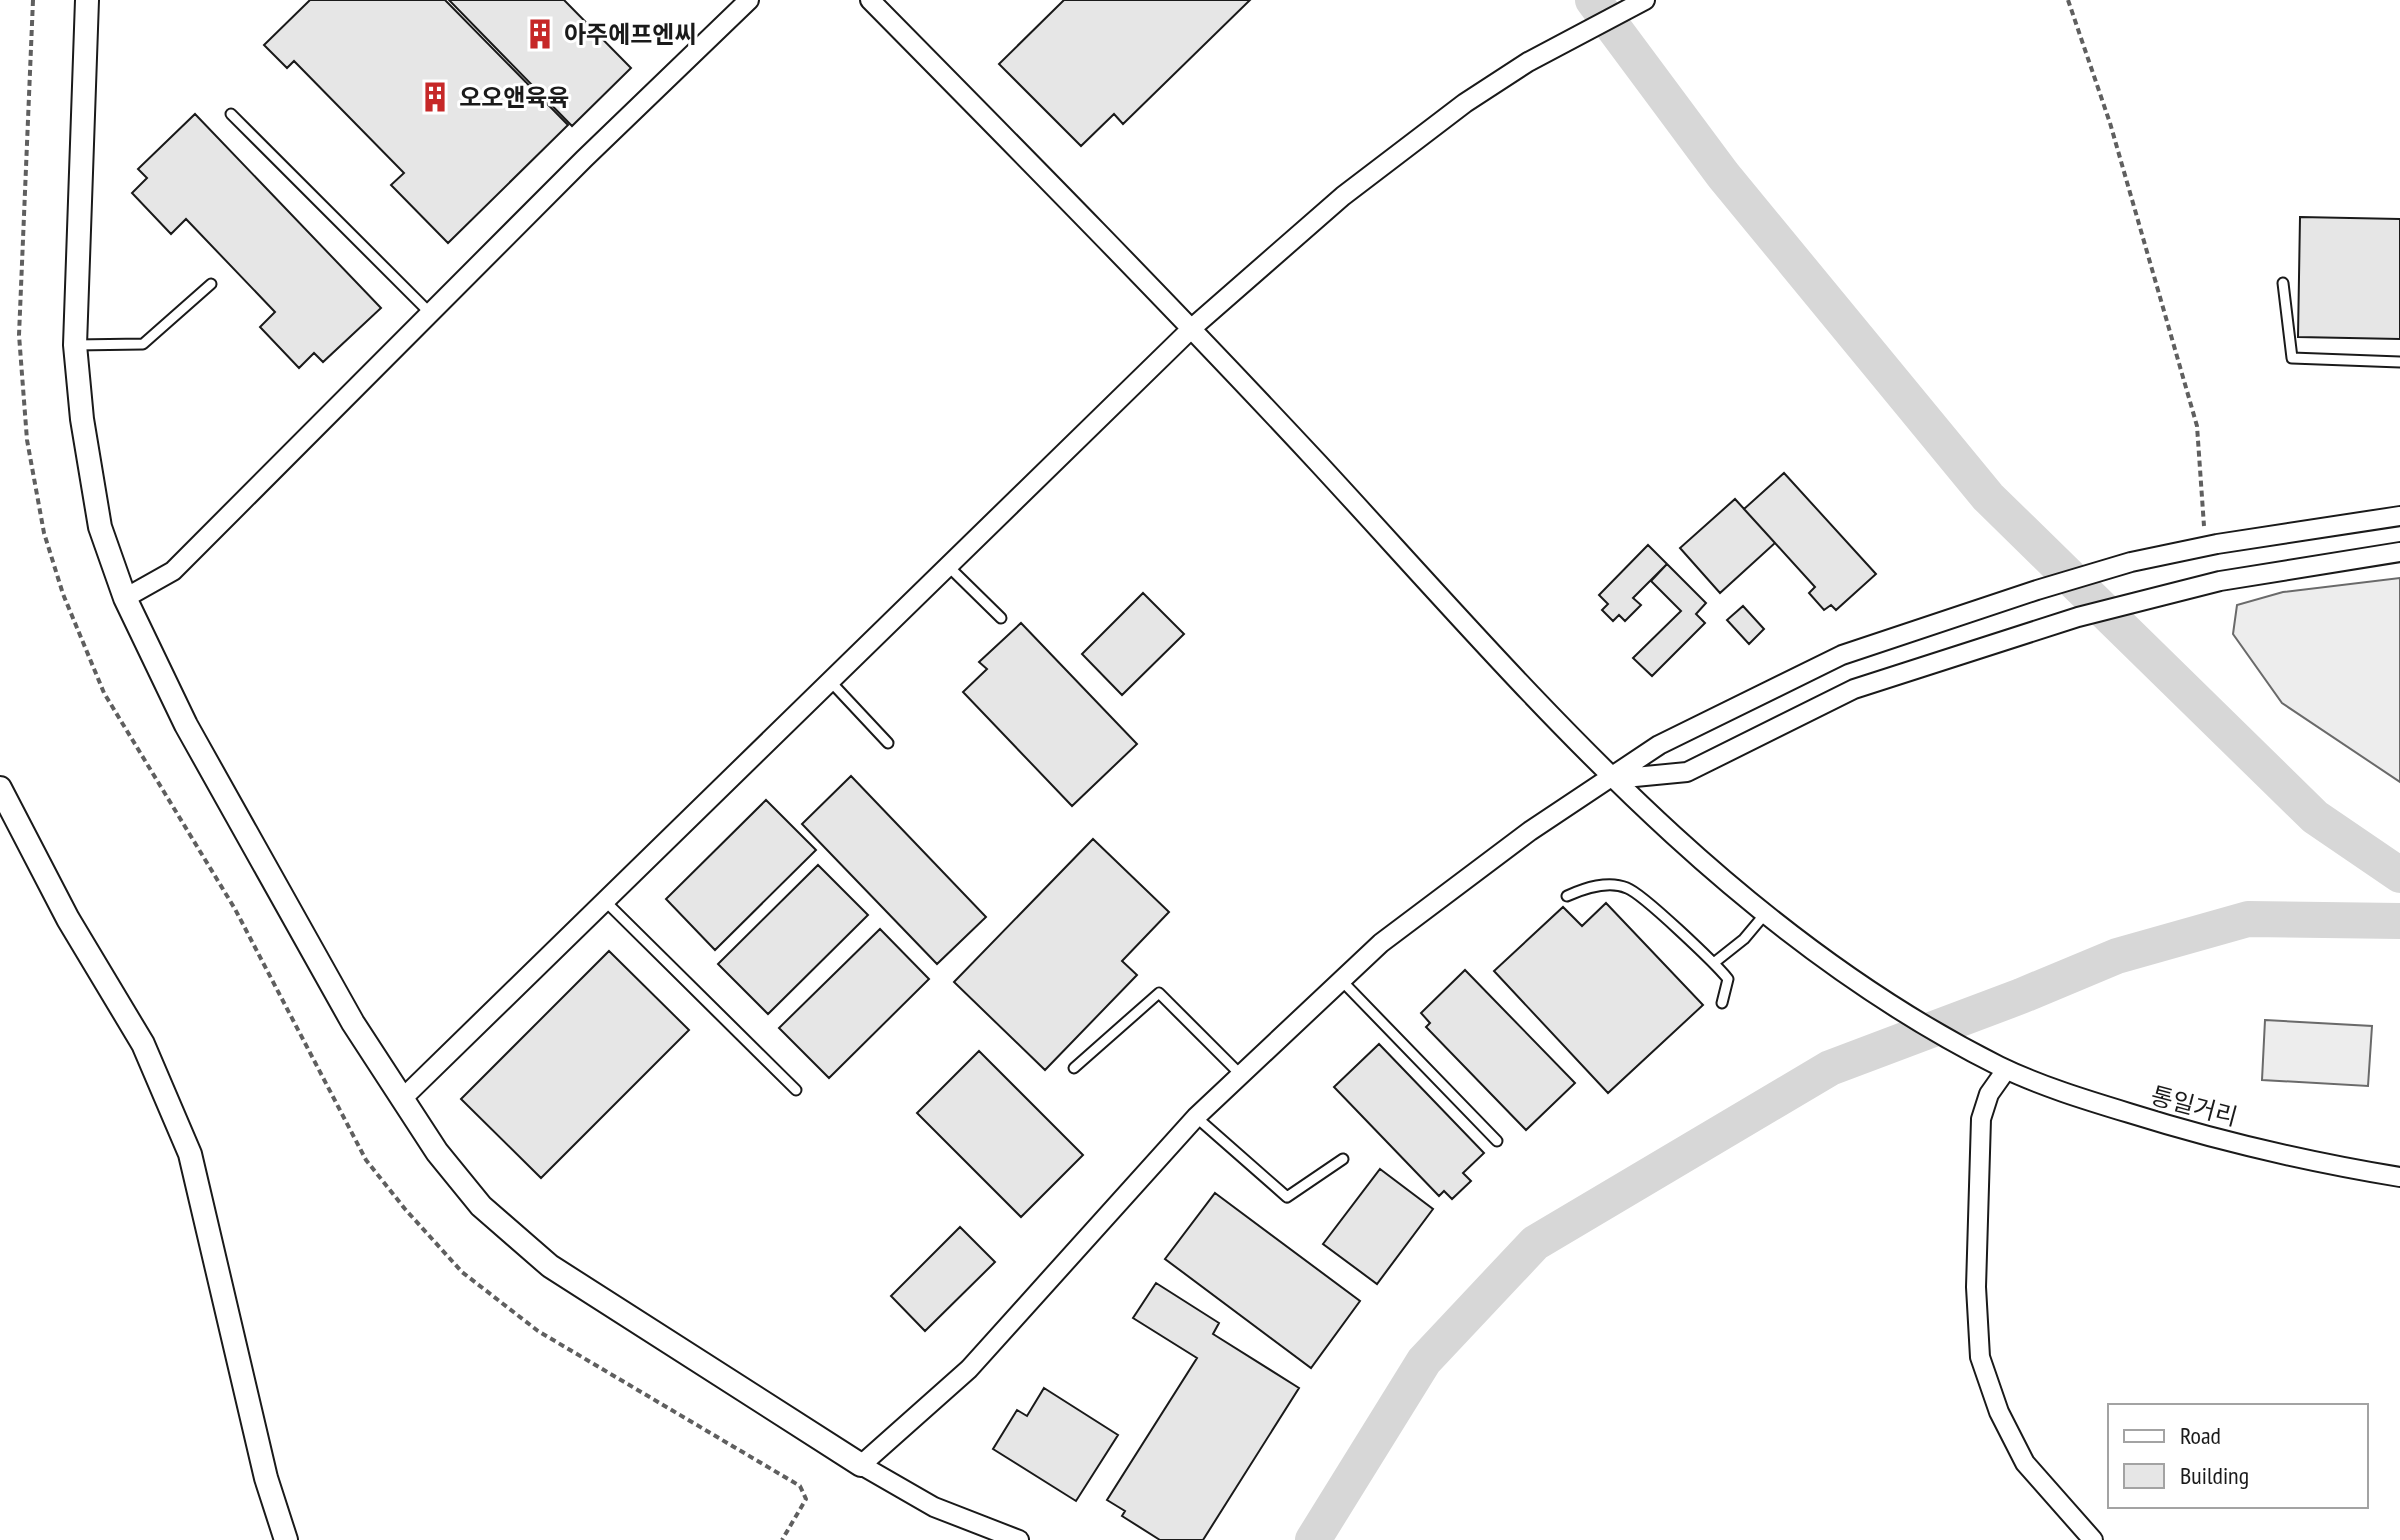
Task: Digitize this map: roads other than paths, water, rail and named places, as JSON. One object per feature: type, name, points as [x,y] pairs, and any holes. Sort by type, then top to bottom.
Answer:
[{"type":"street","points":[[87,0],[75,345],[82,419],[100,527],[125,598],[193,739],[353,1023],[437,1152],[481,1206],[550,1266],[861,1465],[934,1507],[1019,1540]]},
{"type":"street","points":[[125,598],[173,571],[749,0]]},
{"type":"street","name":"통일거리","points":[[870,0],[1192,328],[1611,779],[1765,914],[1849,978],[2006,1070],[2087,1100],[2184,1130],[2400,1177]]},
{"type":"street","points":[[402,1099],[1192,328],[1401,150],[1503,78],[1644,0]]},
{"type":"street","points":[[861,1465],[969,1369],[1196,1117],[1381,943],[1518,840],[1659,745],[1842,655],[2037,590],[2131,562],[2217,544],[2400,516]]},
{"type":"street","points":[[1611,779],[1687,772],[1854,689],[2078,617],[2166,593],[2260,573],[2400,552]]},
{"type":"street","points":[[0,788],[68,919],[143,1044],[190,1154],[266,1478],[286,1540]]},
{"type":"street","points":[[2006,1070],[1989,1094],[1981,1119],[1976,1287],[1980,1357],[1999,1412],[2025,1463],[2093,1540]]},
{"type":"lane","points":[[231,114],[430,313]]},
{"type":"lane","points":[[2283,283],[2292,358],[2400,362]]},
{"type":"lane","points":[[75,345],[143,344],[211,284]]},
{"type":"lane","points":[[948,566],[1001,618]]},
{"type":"lane","points":[[830,681],[888,743]]},
{"type":"lane","points":[[1567,896],[1591,885],[1627,888],[1715,962],[1728,979],[1722,1003]]},
{"type":"lane","points":[[605,901],[796,1090]]},
{"type":"lane","points":[[1715,962],[1744,939],[1765,914]]},
{"type":"lane","points":[[1341,980],[1497,1141]]},
{"type":"lane","points":[[1074,1068],[1159,993],[1241,1075]]},
{"type":"lane","points":[[1196,1117],[1287,1197],[1343,1159]]},
{"type":"waterway","points":[[1593,0],[1723,175],[1988,497],[2315,817],[2400,875]]},
{"type":"waterway","points":[[1313,1540],[1424,1361],[1535,1243],[1830,1068],[2117,956],[2248,919],[2400,921]]},
{"type":"place","name":"아주에프엔씨","points":[[540,34]]},
{"type":"place","name":"오오앤육육","points":[[435,97]]}]
